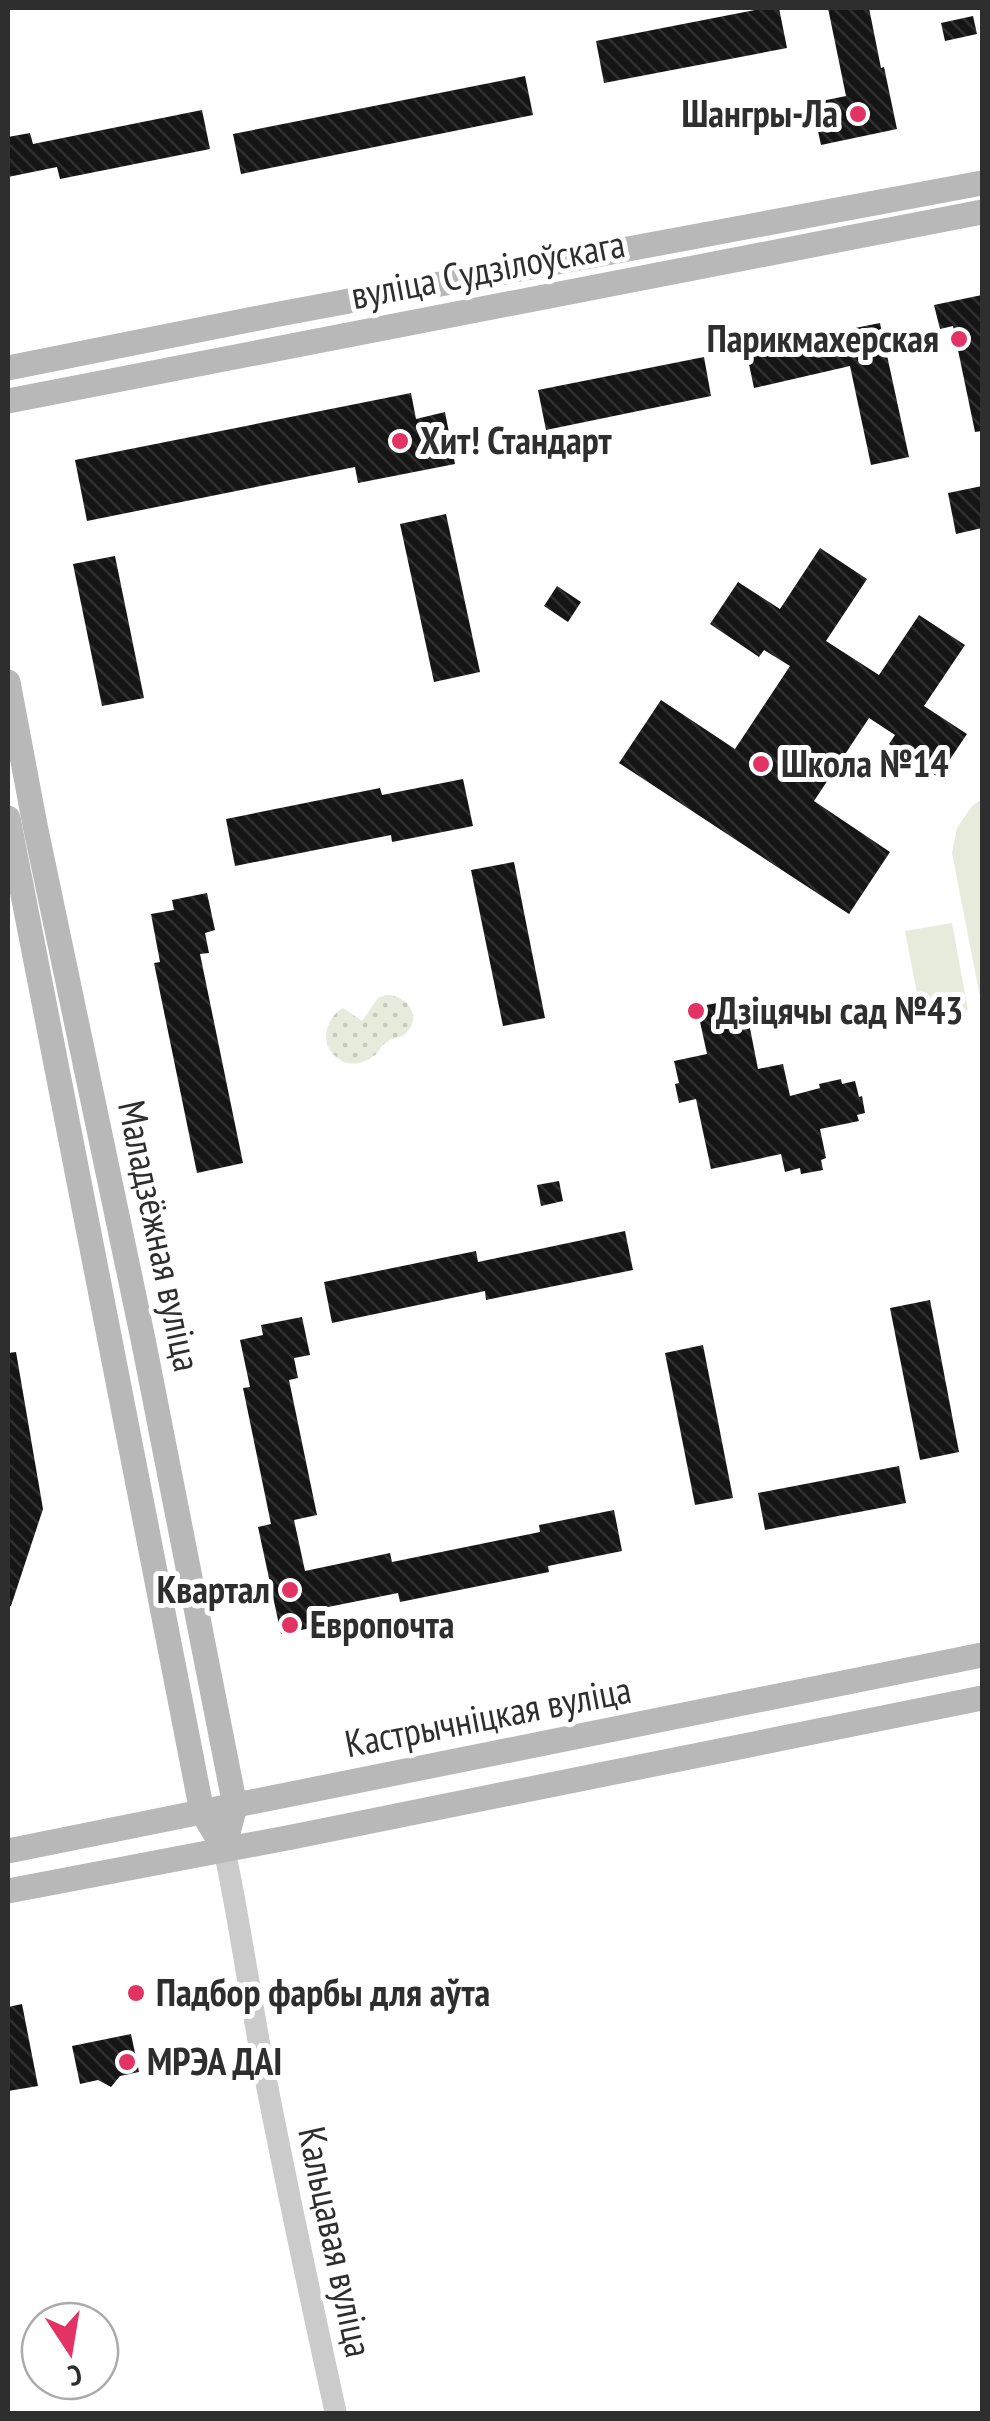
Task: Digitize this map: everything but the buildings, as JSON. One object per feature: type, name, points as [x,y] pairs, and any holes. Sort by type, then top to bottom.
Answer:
[{"type":"main road","name":"вуліца Судзілоўскага","points":[[8,368],[982,183]]},
{"type":"main road","name":"вуліца Судзілоўскага","points":[[8,401],[982,212]]},
{"type":"main road","name":"Маладзёжная вуліца","points":[[8,682],[235,1806]]},
{"type":"main road","name":"Маладзёжная вуліца","points":[[8,818],[202,1812]]},
{"type":"main road","name":"Кастрычніцкая вуліца","points":[[8,1851],[982,1656]]},
{"type":"main road","name":"Кастрычніцкая вуліца","points":[[8,1891],[982,1698]]},
{"type":"main road","points":[[224,1848],[235,1806]]},
{"type":"main road","points":[[202,1812],[224,1848]]},
{"type":"street","name":"Кальцавая вуліца","points":[[224,1848],[284,2172],[336,2414]]},
{"type":"shaded area","points":[[982,799],[982,1007],[952,853],[957,828],[972,806]]},
{"type":"shaded area","points":[[952,923],[968,1010],[922,1019],[905,931]]},
{"type":"shaded area","points":[[386,995],[406,1002],[413,1013],[412,1026],[366,1061],[355,1064],[339,1059],[329,1049],[326,1036],[333,1017],[343,1008],[362,1021],[378,998]]},
{"type":"place","name":"Шангры-Ла","points":[[858,114]]},
{"type":"place","name":"Парикмахерская","points":[[959,339]]},
{"type":"place","name":"Хит! Стандарт","points":[[400,441]]},
{"type":"place","name":"Школа №14","points":[[761,764]]},
{"type":"place","name":"Дзіцячы сад №43","points":[[696,1011]]},
{"type":"place","name":"Квартал","points":[[290,1590]]},
{"type":"place","name":"Европочта","points":[[290,1625]]},
{"type":"place","name":"Падбор фарбы для аўта","points":[[136,1993]]},
{"type":"place","name":"МРЭА ДАІ","points":[[127,2062]]}]
